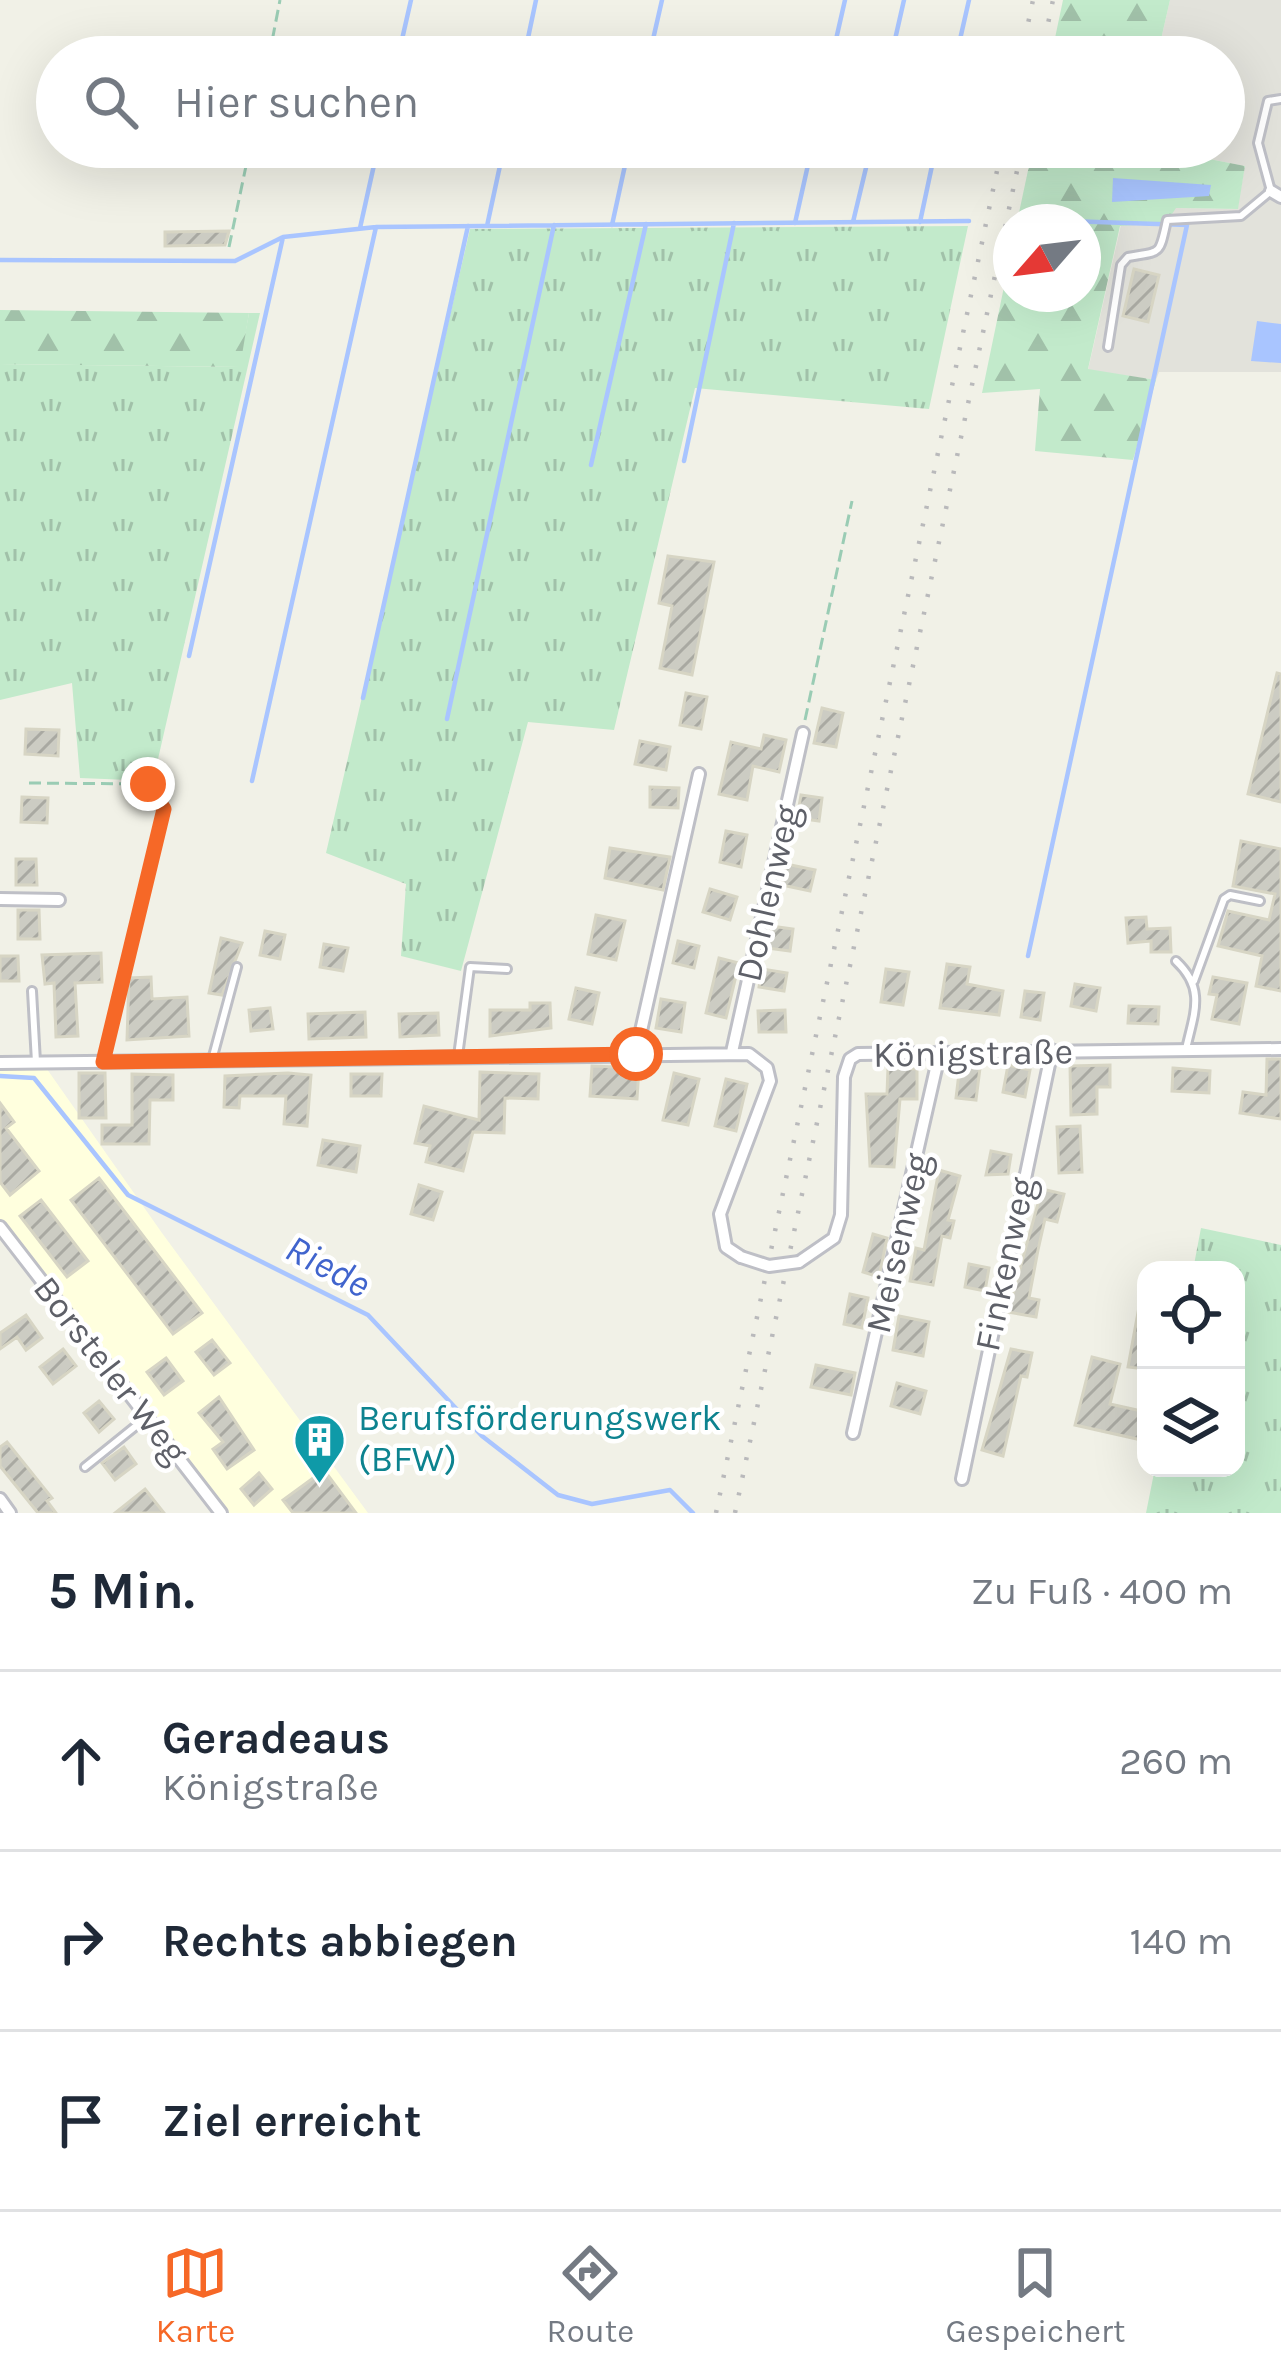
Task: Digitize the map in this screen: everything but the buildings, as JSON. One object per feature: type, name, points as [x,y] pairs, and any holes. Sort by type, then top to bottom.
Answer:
[{"type":"street","name":"Dohlenweg","points":[[732,1052],[802,733]]},
{"type":"street","points":[[636,1054],[699,774]]},
{"type":"street","points":[[0,899],[59,900]]},
{"type":"street","name":"Königstraße","points":[[732,1052],[760,1060],[770,1081],[720,1214],[726,1247],[770,1266],[799,1262],[821,1252],[834,1238],[841,1215],[844,1077],[850,1059],[866,1052],[1281,1049]]},
{"type":"street","name":"Finkenweg","points":[[962,1479],[1052,1050]]},
{"type":"street","name":"Meisenweg","points":[[853,1433],[940,1051]]},
{"type":"street","points":[[0,1063],[732,1052]]},
{"type":"street","name":"Borsteler Weg","points":[[0,1227],[221,1513]]},
{"type":"street","points":[[0,1499],[10,1513]]},
{"type":"lane","points":[[1108,347],[1120,266],[1128,257],[1154,256],[1160,250],[1167,220],[1241,216],[1276,194],[1258,142],[1268,101],[1281,99]]},
{"type":"lane","points":[[1194,981],[1224,899],[1230,895],[1260,901]]},
{"type":"lane","points":[[1176,961],[1194,981],[1198,994],[1186,1049]]},
{"type":"lane","points":[[212,1060],[237,967]]},
{"type":"lane","points":[[458,1056],[470,968],[507,969]]},
{"type":"lane","points":[[32,991],[36,1063]]},
{"type":"lane","points":[[85,1467],[147,1417]]},
{"type":"path","points":[[272,36],[280,0]]},
{"type":"path","points":[[229,247],[246,168]]},
{"type":"path","points":[[802,733],[852,501]]},
{"type":"path","points":[[29,783],[148,784],[164,809],[103,1062]]},
{"type":"shaded area","points":[[1170,0],[1281,0],[1281,372],[1159,372],[1156,380],[1088,370],[1121,225],[1166,223],[1175,208],[1237,209],[1245,168],[1245,36],[1162,36]]},
{"type":"shaded area","points":[[42,1062],[368,1513],[221,1513],[0,1227],[0,1063]]},
{"type":"green space","points":[[1063,0],[1170,0],[1162,36],[1055,36]]},
{"type":"green space","points":[[1029,168],[1245,168],[1238,209],[1176,208],[1166,223],[1120,226],[1101,311],[1101,204],[1021,204]]},
{"type":"green space","points":[[968,226],[929,409],[695,388],[614,730],[528,722],[461,971],[401,956],[406,884],[326,853],[470,229]]},
{"type":"green space","points":[[0,310],[249,313],[240,367],[0,364]]},
{"type":"green space","points":[[999,312],[1101,312],[1088,369],[1156,380],[1133,460],[1035,451],[1040,389],[982,393]]},
{"type":"green space","points":[[249,313],[260,313],[153,781],[80,778],[72,683],[0,700],[0,364],[239,367]]},
{"type":"green space","points":[[1201,1228],[1281,1245],[1281,1513],[1146,1513],[1153,1477],[1245,1477],[1245,1261],[1195,1261]]},
{"type":"water","points":[[1113,178],[1211,185],[1209,196],[1112,202]]},
{"type":"water","points":[[1257,321],[1281,324],[1281,363],[1251,361]]},
{"type":"waterway","points":[[403,36],[411,0]]},
{"type":"waterway","points":[[528,36],[536,0]]},
{"type":"waterway","points":[[654,36],[662,0]]},
{"type":"waterway","points":[[837,36],[845,0]]},
{"type":"waterway","points":[[896,36],[904,0]]},
{"type":"waterway","points":[[961,36],[969,0]]},
{"type":"waterway","points":[[360,228],[373,168]]},
{"type":"waterway","points":[[487,226],[499,168]]},
{"type":"waterway","points":[[612,225],[624,168]]},
{"type":"waterway","points":[[795,223],[807,168]]},
{"type":"waterway","points":[[853,222],[866,168]]},
{"type":"waterway","points":[[920,222],[932,168]]},
{"type":"waterway","points":[[0,260],[235,261],[283,237],[376,227],[969,221]]},
{"type":"waterway","points":[[1028,956],[1187,225],[1101,222]]},
{"type":"waterway","points":[[684,461],[734,223]]},
{"type":"waterway","points":[[591,465],[646,224]]},
{"type":"waterway","points":[[447,719],[554,225]]},
{"type":"waterway","points":[[363,698],[468,226]]},
{"type":"waterway","points":[[252,781],[376,227]]},
{"type":"waterway","points":[[189,656],[283,237]]},
{"type":"waterway","name":"Riede","points":[[0,1076],[34,1078],[128,1195],[368,1315],[482,1436],[558,1495],[592,1504],[670,1490],[693,1513]]},
{"type":"railway","points":[[1025,36],[1033,0]]},
{"type":"railway","points":[[1045,36],[1053,0]]},
{"type":"railway","points":[[716,1513],[998,168]]},
{"type":"railway","points":[[735,1513],[1018,168]]},
{"type":"place","name":"Berufsförderungswerk (BFW)","points":[[319,1485]]},
{"type":"route","points":[[148,784],[164,809],[103,1062],[636,1054]]}]
